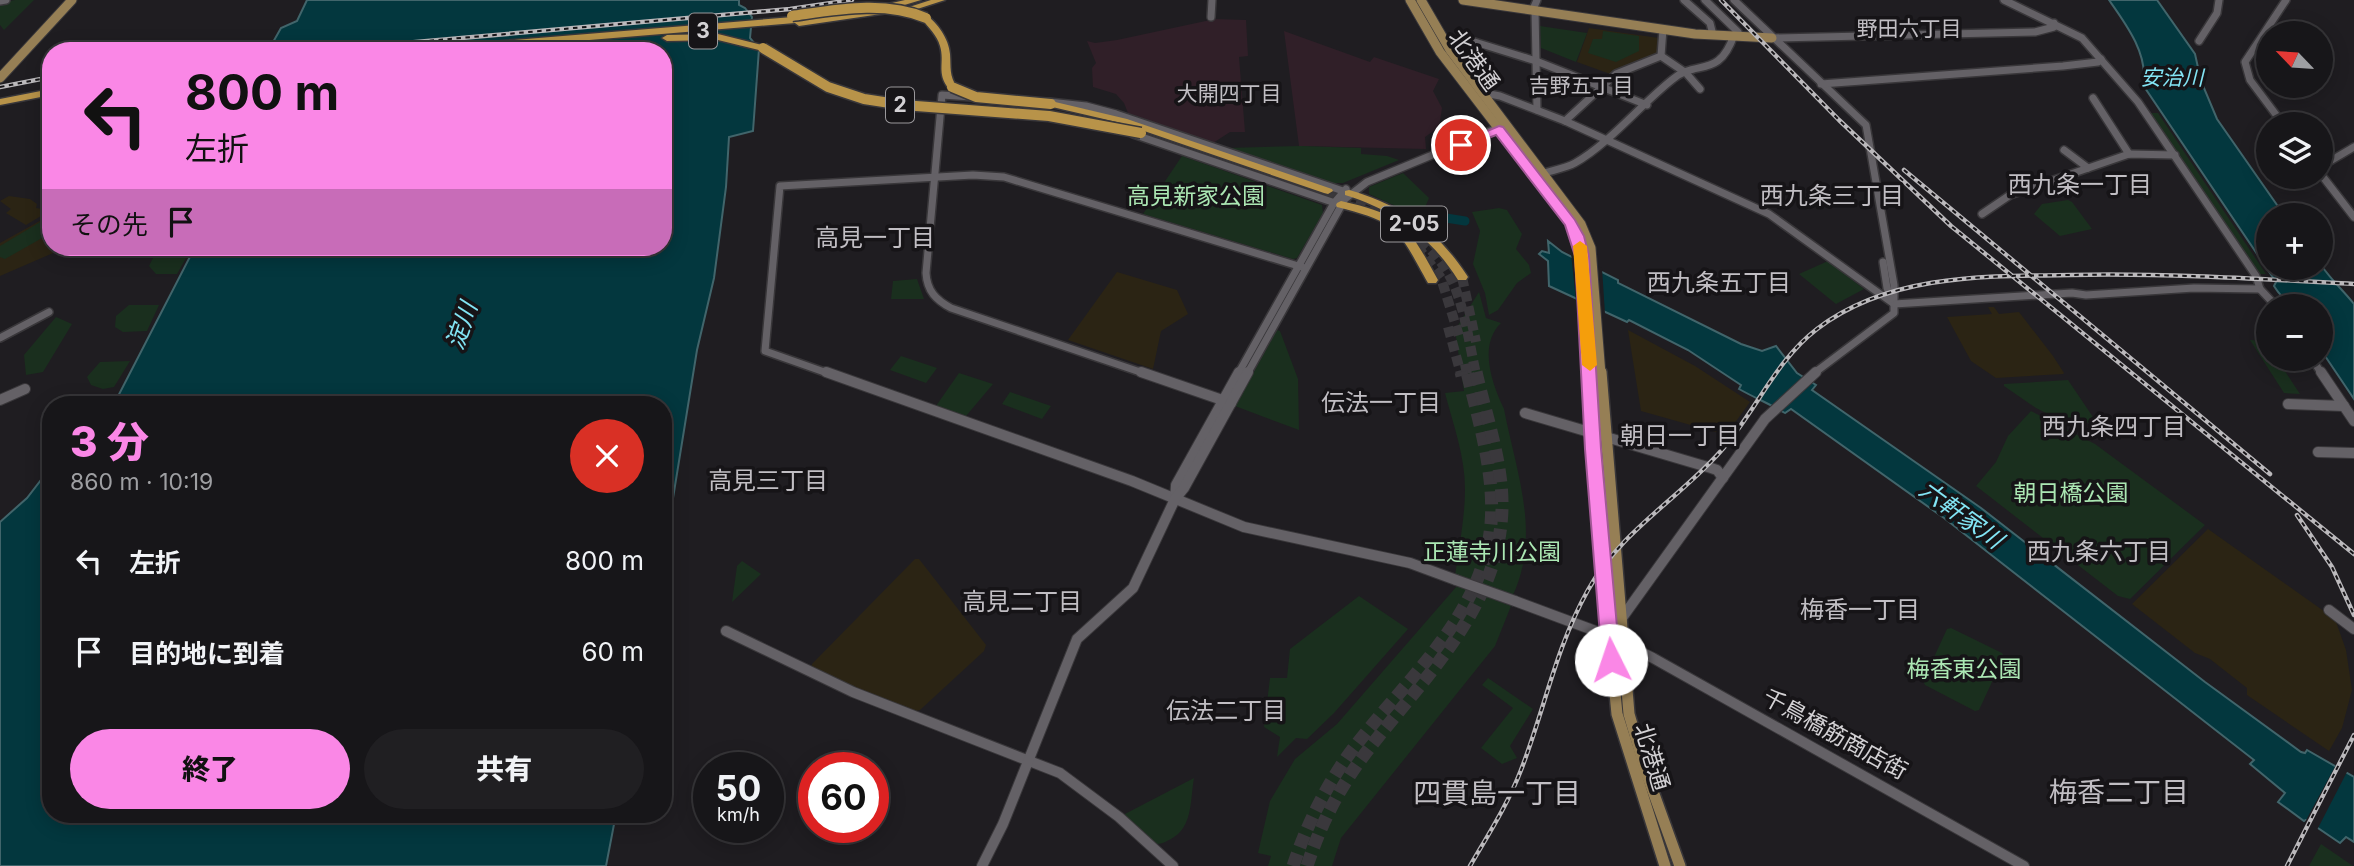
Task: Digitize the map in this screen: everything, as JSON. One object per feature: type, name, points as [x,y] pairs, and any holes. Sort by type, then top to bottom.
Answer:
[{"type":"highway","points":[[742,26],[902,0]]},
{"type":"highway","name":"3","points":[[528,42],[742,26],[831,16],[916,0]]},
{"type":"highway","name":"3","points":[[579,42],[855,16],[929,0]]},
{"type":"highway","points":[[742,26],[835,22],[902,11],[941,0]]},
{"type":"highway","name":"2","points":[[650,32],[874,4],[901,4],[921,13],[939,34],[944,47],[946,79],[957,90],[990,99],[1068,107],[1326,193]]},
{"type":"highway","name":"2","points":[[590,42],[696,37],[729,39],[774,53],[825,86],[860,99],[904,105],[1067,116],[1142,130]]},
{"type":"highway","points":[[0,95],[42,89]]},
{"type":"highway","points":[[0,103],[42,91]]},
{"type":"highway","name":"2-05","points":[[1346,192],[1378,202],[1406,217],[1440,248],[1462,277]]},
{"type":"highway","points":[[1337,204],[1379,213],[1399,224],[1433,280]]},
{"type":"main road","points":[[0,78],[72,0]]},
{"type":"main road","name":"北港通","points":[[1410,0],[1440,52],[1500,127],[1570,223],[1579,243],[1606,437],[1632,727],[1680,866]]},
{"type":"main road","name":"北港通","points":[[1421,0],[1445,41],[1484,93],[1500,127],[1544,173],[1581,223],[1591,248],[1592,433],[1609,636],[1620,728],[1665,866]]},
{"type":"main road","points":[[1464,0],[1535,6],[1663,29],[1773,37]]},
{"type":"main road","points":[[1488,0],[1736,34]]},
{"type":"street","points":[[0,1],[6,0]]},
{"type":"street","points":[[1211,17],[1212,0]]},
{"type":"street","points":[[1684,0],[1710,23],[1712,31]]},
{"type":"street","points":[[1544,173],[1574,164],[1647,105],[1670,80],[1708,66],[1728,53],[1736,34],[1705,0]]},
{"type":"street","points":[[1609,636],[1775,408],[1807,379],[1892,316],[1894,285],[1869,130],[1864,121],[1734,0]]},
{"type":"street","points":[[2004,0],[2080,36],[2101,59],[2138,102],[2175,155],[2256,276],[2265,294]]},
{"type":"street","points":[[2199,41],[2217,13],[2219,0]]},
{"type":"street","points":[[2274,112],[2250,80],[2245,62],[2286,0]]},
{"type":"street","points":[[1535,6],[1537,110]]},
{"type":"street","points":[[1773,37],[2035,32],[2054,27],[2054,23]]},
{"type":"street","points":[[1661,55],[1663,29]]},
{"type":"street","points":[[1445,41],[1465,39],[1536,61],[1647,105]]},
{"type":"street","points":[[1661,55],[1686,73],[1700,89]]},
{"type":"street","points":[[1565,121],[1604,88],[1616,74],[1661,55]]},
{"type":"street","points":[[1822,84],[1910,75],[2032,70],[2098,62],[2101,59]]},
{"type":"street","points":[[1484,93],[1500,96],[1565,121],[1769,214],[1894,304],[2213,287],[2260,289]]},
{"type":"street","points":[[1227,402],[951,308],[927,289],[942,95],[1069,104],[1098,109],[1346,192]]},
{"type":"street","points":[[2093,98],[2129,154]]},
{"type":"street","points":[[941,106],[1046,114],[1101,124],[1337,204]]},
{"type":"street","points":[[982,866],[1003,824],[1077,639],[1133,588],[1175,499],[1176,485],[1227,402],[1337,204],[1346,192],[1373,175],[1500,127]]},
{"type":"street","points":[[2333,159],[2354,147]]},
{"type":"street","points":[[2064,150],[2088,168]]},
{"type":"street","points":[[1982,214],[2010,195],[2129,154],[2175,155]]},
{"type":"street","points":[[934,177],[986,175],[1015,179],[1302,267]]},
{"type":"street","name":"千鳥橋筋商店街","points":[[934,177],[780,186],[765,351],[900,397],[1251,529],[1410,563],[1609,636],[1807,742],[2024,866]]},
{"type":"street","points":[[2332,189],[2354,217]]},
{"type":"street","points":[[0,338],[48,312]]},
{"type":"street","points":[[2320,371],[2354,421]]},
{"type":"street","points":[[0,400],[25,390]]},
{"type":"street","points":[[2288,404],[2344,406]]},
{"type":"street","points":[[1525,413],[1717,470],[1723,478]]},
{"type":"street","points":[[2318,452],[2354,453]]},
{"type":"street","points":[[2329,610],[2354,629]]},
{"type":"street","points":[[726,631],[853,692],[1027,759],[1070,779],[1119,817],[1173,866]]},
{"type":"shaded area","points":[[1215,19],[1246,20],[1248,56],[1239,57],[1245,132],[1230,132],[1213,143],[1128,113],[1116,94],[1093,87],[1092,68],[1096,63],[1087,41],[1095,43],[1117,40]]},
{"type":"shaded area","points":[[1589,28],[1659,38],[1659,54],[1613,75],[1577,62]]},
{"type":"shaded area","points":[[1284,31],[1370,62],[1374,57],[1439,79],[1433,91],[1442,108],[1439,127],[1425,137],[1426,149],[1299,146]]},
{"type":"shaded area","points":[[9,196],[30,199],[37,204],[36,208],[42,209],[42,215],[26,225],[6,213],[11,209],[0,201]]},
{"type":"shaded area","points":[[42,220],[42,256],[46,256],[0,276],[0,243]]},
{"type":"shaded area","points":[[1117,272],[1177,290],[1188,314],[1161,331],[1153,369],[1068,340]]},
{"type":"shaded area","points":[[1988,307],[1994,307],[1999,314],[2019,312],[2064,373],[1996,378],[1971,361],[1947,317],[1992,314]]},
{"type":"shaded area","points":[[1628,330],[1695,366],[1750,402],[1726,435],[1641,411]]},
{"type":"shaded area","points":[[2208,529],[2335,619],[2346,650],[2352,690],[2342,728],[2329,751],[2247,695],[2247,688],[2210,659],[2195,653],[2132,604]]},
{"type":"shaded area","points":[[915,559],[919,559],[986,645],[984,651],[916,711],[812,668],[812,664]]},
{"type":"green space","points":[[34,0],[4,30],[0,25],[0,3]]},
{"type":"green space","points":[[1540,26],[1587,33],[1576,62],[1541,48]]},
{"type":"green space","points":[[1603,31],[1639,36],[1639,51],[1616,62],[1588,53],[1593,39],[1602,39]]},
{"type":"green space","points":[[2149,113],[2158,113],[2256,259],[2256,273]]},
{"type":"green space","points":[[1227,148],[1361,148],[1361,154],[1399,160],[1343,183],[1332,183]]},
{"type":"green space","name":"高見新家公園","points":[[1182,156],[1322,205],[1323,213],[1297,258],[1143,214]]},
{"type":"green space","points":[[1403,173],[1429,198],[1423,212],[1411,213],[1369,194],[1369,187]]},
{"type":"green space","points":[[2068,200],[2092,229],[2060,236],[2034,214],[2042,204]]},
{"type":"green space","points":[[1499,208],[1507,210],[1522,234],[1516,249],[1529,265],[1531,273],[1517,283],[1498,310],[1489,315],[1485,293],[1473,264],[1480,231],[1472,212]]},
{"type":"green space","points":[[42,221],[42,238],[5,259],[0,257],[0,246]]},
{"type":"green space","points":[[154,256],[187,256],[177,274],[156,274],[149,266]]},
{"type":"green space","points":[[1828,261],[1864,289],[1836,304],[1799,274]]},
{"type":"green space","points":[[917,279],[924,299],[891,299],[893,281]]},
{"type":"green space","name":"正蓮寺川公園","points":[[1479,292],[1486,318],[1501,323],[1490,342],[1489,365],[1504,409],[1524,503],[1525,550],[1521,574],[1512,597],[1455,576],[1465,489],[1458,440],[1445,393],[1464,391],[1455,330]]},
{"type":"green space","points":[[129,305],[159,305],[147,331],[123,332],[115,327],[116,316]]},
{"type":"green space","points":[[56,317],[72,324],[43,372],[26,375],[24,355]]},
{"type":"green space","points":[[1277,330],[1280,331],[1298,379],[1299,430],[1235,406]]},
{"type":"green space","points":[[901,356],[937,368],[926,383],[890,370]]},
{"type":"green space","points":[[130,361],[114,387],[103,389],[91,385],[87,377],[100,362]]},
{"type":"green space","points":[[2270,371],[2285,371],[2300,394],[2284,393]]},
{"type":"green space","points":[[959,373],[993,384],[966,416],[936,406]]},
{"type":"green space","points":[[2068,380],[2097,423],[2064,422],[2036,408],[2004,386],[2004,384]]},
{"type":"green space","points":[[1010,392],[1051,406],[1042,419],[1002,404]]},
{"type":"green space","name":"朝日橋公園","points":[[2031,411],[2095,444],[2205,525],[2130,599],[2118,596],[1976,486],[1996,462],[2008,436]]},
{"type":"green space","points":[[742,561],[761,574],[732,602],[737,566]]},
{"type":"green space","name":"正蓮寺川公園","points":[[1457,586],[1511,606],[1495,646],[1341,838],[1332,866],[1268,866],[1271,856],[1258,853],[1270,801],[1295,759],[1337,724]]},
{"type":"green space","points":[[1359,596],[1408,629],[1334,713],[1307,739],[1296,738],[1277,757],[1280,737],[1264,727],[1270,678],[1287,678],[1290,649]]},
{"type":"green space","name":"梅香東公園","points":[[1951,628],[2004,656],[1979,710],[1975,711],[1925,685],[1923,681],[1947,629]]},
{"type":"green space","points":[[1488,678],[1533,709],[1510,746],[1517,758],[1502,764],[1481,748],[1513,708],[1482,685]]},
{"type":"green space","points":[[1194,778],[1187,820],[1178,834],[1171,839],[1155,844],[1123,815]]},
{"type":"green space","points":[[2321,844],[2353,866],[2309,866]]},
{"type":"water","name":"淀川","points":[[307,0],[739,0],[739,5],[752,17],[750,38],[759,49],[753,131],[729,137],[726,187],[714,278],[697,350],[672,504],[672,396],[118,396],[190,256],[672,256],[672,42],[273,42],[281,28],[297,21]]},
{"type":"water","name":"安治川","points":[[2109,0],[2157,0],[2195,54],[2201,81],[2217,119],[2256,175],[2256,189],[2266,189],[2276,203],[2256,203],[2256,252],[2143,85],[2143,62],[2129,30]]},
{"type":"water","name":"六軒家川","points":[[1548,241],[1562,252],[1618,280],[1618,283],[1741,344],[1762,351],[1776,346],[1797,373],[1816,385],[1812,390],[1981,508],[2205,682],[2301,752],[2305,753],[2307,750],[2354,777],[2354,842],[2346,837],[2340,843],[2278,802],[2285,793],[2250,764],[2254,760],[1944,518],[1791,409],[1785,413],[1739,389],[1741,385],[1688,350],[1629,320],[1627,322],[1549,286],[1548,261],[1539,254],[1542,251],[1549,253]]},
{"type":"water","name":"安治川","points":[[2275,280],[2333,280],[2354,304],[2354,399],[2333,368],[2333,294],[2280,294],[2274,286]]},
{"type":"water","points":[[42,479],[42,823],[614,823],[606,866],[0,866],[0,522],[27,498]]},
{"type":"pier","points":[[1571,253],[1602,268],[1605,314],[1576,301]]},
{"type":"pier","points":[[2337,763],[2348,770],[2317,830],[2305,822]]},
{"type":"waterway","points":[[1446,218],[1465,221]]},
{"type":"tunnel","points":[[1328,191],[1386,216],[1404,227],[1434,254],[1447,271],[1456,290],[1476,374]]},
{"type":"tunnel","points":[[1417,246],[1441,278],[1459,336]]},
{"type":"tunnel","points":[[1462,277],[1476,342]]},
{"type":"tunnel","points":[[1448,327],[1461,374]]},
{"type":"tunnel","points":[[1465,364],[1467,374]]},
{"type":"tunnel","points":[[1461,372],[1462,376]]},
{"type":"tunnel","points":[[1293,866],[1316,809],[1331,782],[1347,757],[1436,649],[1456,620],[1485,558],[1491,524],[1491,486],[1467,372]]},
{"type":"tunnel","points":[[1307,866],[1329,812],[1351,774],[1451,645],[1471,614],[1487,581],[1498,546],[1502,491],[1497,457],[1476,372]]},
{"type":"railway","points":[[415,42],[790,9],[852,0]]},
{"type":"railway","points":[[1721,0],[1839,120],[1951,226],[2012,276]]},
{"type":"railway","points":[[0,87],[42,79]]},
{"type":"railway","points":[[1904,170],[2031,275]]},
{"type":"railway","points":[[2012,276],[2031,275]]},
{"type":"railway","points":[[2031,275],[2270,474]]},
{"type":"railway","points":[[2031,275],[2142,275],[2354,284]]},
{"type":"railway","points":[[1470,866],[1516,783],[1567,634],[1601,569],[1632,534],[1720,452],[1789,356],[1817,329],[1845,311],[1875,298],[1906,288],[1939,282],[2012,276]]},
{"type":"railway","points":[[2012,276],[2354,554]]},
{"type":"railway","points":[[2297,515],[2332,567],[2354,615]]},
{"type":"railway","points":[[2287,866],[2354,735]]},
{"type":"slow traffic","points":[[1580,246],[1590,365]]},
{"type":"district","name":"野田六丁目","points":[[1909,29]]},
{"type":"district","name":"吉野五丁目","points":[[1581,86]]},
{"type":"district","name":"大開四丁目","points":[[1229,94]]},
{"type":"district","name":"西九条一丁目","points":[[2080,185]]},
{"type":"district","name":"西九条三丁目","points":[[1832,196]]},
{"type":"district","name":"高見一丁目","points":[[875,238]]},
{"type":"district","name":"西九条五丁目","points":[[1719,283]]},
{"type":"district","name":"伝法一丁目","points":[[1381,403]]},
{"type":"district","name":"西九条四丁目","points":[[2114,427]]},
{"type":"district","name":"朝日一丁目","points":[[1680,436]]},
{"type":"district","name":"高見三丁目","points":[[768,481]]},
{"type":"district","name":"西九条六丁目","points":[[2099,552]]},
{"type":"district","name":"高見二丁目","points":[[1022,602]]},
{"type":"district","name":"梅香一丁目","points":[[1860,610]]},
{"type":"district","name":"伝法二丁目","points":[[1226,711]]},
{"type":"district","name":"梅香二丁目","points":[[2119,792]]},
{"type":"district","name":"四貫島一丁目","points":[[1497,793]]},
{"type":"route","points":[[1461,145],[1499,130],[1577,236],[1582,256],[1597,505],[1611,660]]}]
